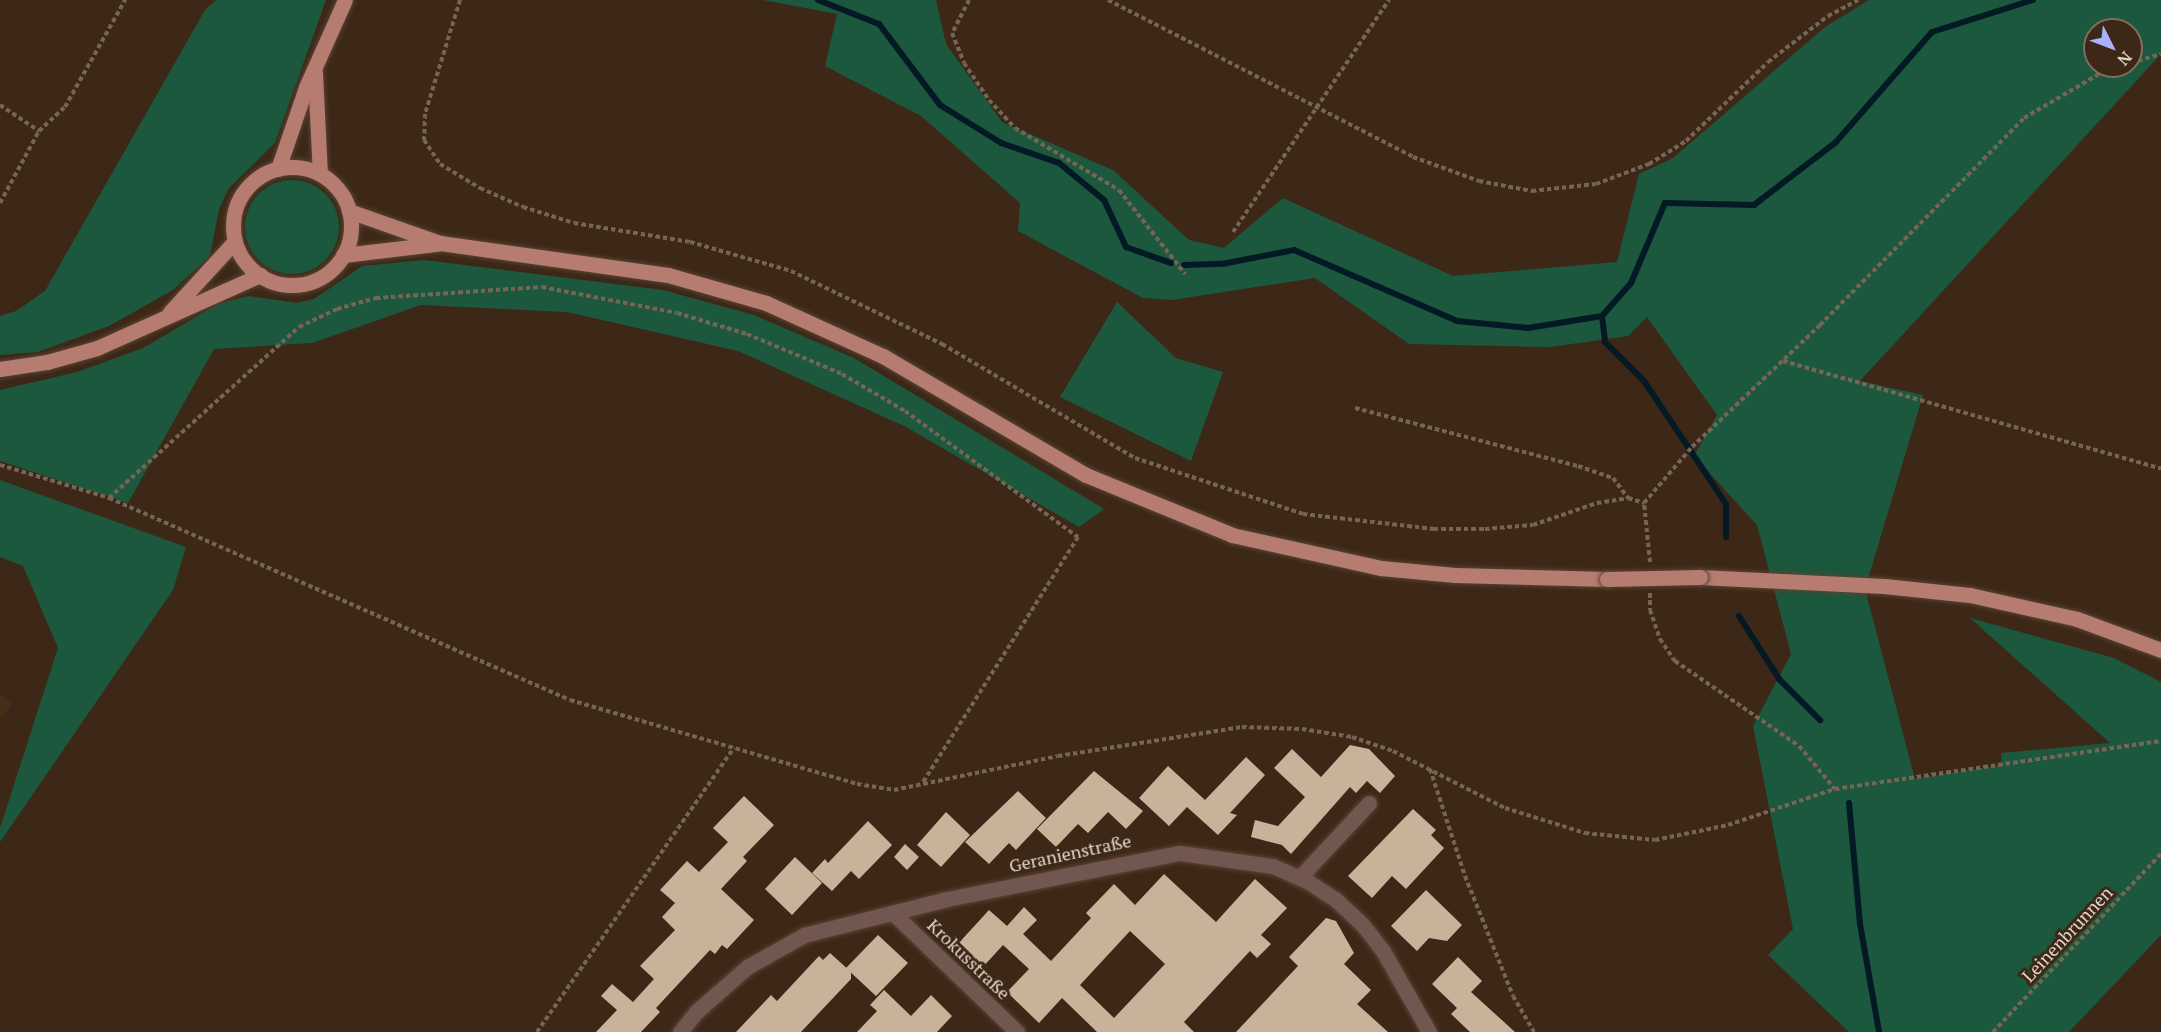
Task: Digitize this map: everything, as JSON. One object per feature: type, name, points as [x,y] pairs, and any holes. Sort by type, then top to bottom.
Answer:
[{"type":"main road","points":[[278,169],[315,67],[345,0]]},
{"type":"main road","points":[[315,67],[320,174]]},
{"type":"main road","points":[[299,167],[320,174],[338,188],[349,212],[351,231],[343,255],[324,276],[308,283],[290,285],[260,275],[244,261],[235,241],[235,212],[241,196],[252,183],[278,169],[299,167]]},
{"type":"main road","points":[[349,212],[440,243],[668,275],[766,303],[883,356],[1086,476],[1148,504],[1242,538],[1380,568],[1455,575],[1607,579],[1701,577],[1884,586],[1970,595],[2077,619],[2161,650]]},
{"type":"main road","points":[[163,319],[235,241]]},
{"type":"main road","points":[[343,255],[440,243]]},
{"type":"main road","points":[[0,369],[47,362],[97,348],[260,275]]},
{"type":"street","points":[[1300,877],[1370,803]]},
{"type":"street","name":"Geranienstraße","points":[[680,1032],[697,1011],[747,967],[804,935],[1127,861],[1180,853],[1273,866],[1300,877],[1335,899],[1362,924],[1383,951],[1429,1032]]},
{"type":"street","name":"Krokusstraße","points":[[893,914],[1017,1032]]},
{"type":"path","points":[[0,203],[39,131],[65,107],[124,0]]},
{"type":"path","points":[[460,0],[425,114],[424,140],[440,164],[480,188],[523,207],[574,223],[690,242],[791,271],[942,344],[1135,458],[1303,514],[1434,529],[1485,529],[1533,525],[1597,503],[1628,498],[1644,503]]},
{"type":"path","points":[[969,0],[952,33],[964,63],[988,100],[1015,128],[1119,190],[1185,274]]},
{"type":"path","points":[[1108,0],[1317,105],[1413,157],[1479,181],[1532,191],[1596,183],[1649,164],[1686,141],[1768,62],[1828,16],[1858,0]]},
{"type":"path","points":[[1233,232],[1389,0]]},
{"type":"path","points":[[2143,59],[2161,54]]},
{"type":"path","points":[[1650,575],[1644,503],[1683,457],[2024,118],[2092,78]]},
{"type":"path","points":[[0,105],[39,131]]},
{"type":"path","points":[[109,498],[299,327],[337,309],[376,298],[542,287],[677,313],[747,334],[842,374],[905,411],[1078,537],[922,784]]},
{"type":"path","points":[[1782,360],[2161,469]]},
{"type":"path","points":[[1355,408],[1578,466],[1613,478],[1628,498]]},
{"type":"path","points":[[0,465],[109,498],[570,700],[857,784],[894,790],[1058,756],[1242,728],[1302,729],[1352,737],[1430,768],[1504,808],[1585,833],[1655,840],[1728,825],[1835,789],[2161,741]]},
{"type":"path","points":[[1650,587],[1650,610],[1660,639],[1675,661],[1799,746],[1835,789]]},
{"type":"path","points":[[537,1032],[734,748]]},
{"type":"path","points":[[1430,768],[1465,876],[1513,996],[1534,1032]]},
{"type":"path","name":"Leinenbrunnen","points":[[1993,1032],[2161,854]]},
{"type":"shaded area","points":[[0,694],[12,704],[0,719]]},
{"type":"green space","points":[[216,0],[326,0],[275,143],[229,188],[219,209],[210,256],[173,290],[109,326],[38,352],[0,355],[0,316],[16,311],[45,291],[205,10]]},
{"type":"green space","points":[[763,0],[936,0],[946,44],[1002,122],[1113,170],[1189,240],[1224,248],[1283,198],[1453,276],[1617,262],[1639,174],[1673,158],[1825,27],[1869,0],[2161,0],[2161,54],[2143,74],[2143,18],[2083,18],[2083,78],[2139,78],[1860,381],[1923,395],[1865,589],[1915,779],[2002,765],[2001,753],[2110,743],[1970,618],[2114,658],[2161,682],[2161,935],[2069,1032],[1849,1032],[1768,955],[1793,929],[1753,726],[1791,654],[1757,525],[1694,456],[1717,415],[1647,317],[1628,336],[1550,347],[1409,344],[1315,278],[1172,300],[1143,298],[1018,231],[1020,203],[921,116],[825,66],[837,14]]},
{"type":"green space","points":[[292,180],[310,184],[325,194],[335,209],[339,227],[335,245],[325,260],[310,270],[292,274],[274,270],[259,260],[249,245],[245,227],[249,209],[259,194],[274,184]]},
{"type":"green space","points":[[424,260],[663,290],[754,315],[854,358],[1104,509],[1079,527],[904,426],[738,351],[567,312],[421,305],[312,343],[214,349],[128,503],[0,461],[0,390],[77,372],[143,348],[218,304],[248,296],[297,303],[314,299],[362,266]]},
{"type":"green space","points":[[1117,302],[1176,358],[1223,372],[1191,461],[1060,397]]},
{"type":"green space","points":[[0,480],[186,547],[173,590],[0,842],[0,828],[58,648],[23,566],[0,557]]},
{"type":"building","points":[[1350,745],[1369,749],[1395,776],[1380,793],[1367,781],[1356,793],[1350,787],[1291,854],[1282,845],[1251,837],[1255,820],[1278,826],[1305,797],[1274,768],[1292,749],[1321,777]]},
{"type":"building","points":[[1246,757],[1265,775],[1230,813],[1237,815],[1218,835],[1187,807],[1169,826],[1139,798],[1168,766],[1205,800]]},
{"type":"building","points":[[1094,771],[1143,811],[1126,829],[1108,812],[1088,833],[1078,824],[1056,847],[1037,829]]},
{"type":"building","points":[[1018,791],[1046,818],[1016,850],[1009,843],[989,864],[965,842]]},
{"type":"building","points":[[744,796],[774,825],[743,857],[747,861],[721,889],[754,920],[727,949],[722,945],[715,954],[710,950],[656,1008],[660,1012],[641,1032],[596,1032],[617,1010],[601,996],[612,984],[633,1002],[654,979],[640,966],[675,930],[662,917],[675,903],[660,890],[687,861],[699,872],[728,842],[713,828]]},
{"type":"building","points":[[1413,809],[1436,830],[1431,835],[1444,848],[1406,889],[1392,876],[1372,898],[1348,876]]},
{"type":"building","points":[[946,812],[970,835],[941,867],[917,845]]},
{"type":"building","points":[[868,821],[892,845],[859,879],[851,871],[832,891],[812,873],[825,859],[828,863]]},
{"type":"building","points":[[905,844],[919,857],[907,870],[894,857]]},
{"type":"building","points":[[795,857],[822,883],[792,915],[765,889]]},
{"type":"building","points":[[1164,874],[1216,922],[1255,879],[1287,908],[1261,935],[1271,944],[1257,958],[1250,951],[1184,1022],[1194,1032],[1097,1032],[1062,998],[1039,1023],[1007,992],[1029,969],[1003,945],[981,969],[956,946],[989,910],[1007,926],[1024,907],[1037,920],[1023,934],[1051,961],[1091,918],[1086,913],[1114,884],[1135,905]],"holes":[[[1130,931],[1165,964],[1114,1018],[1080,985]]]},
{"type":"building","points":[[1426,890],[1462,925],[1447,941],[1429,938],[1417,951],[1391,926]]},
{"type":"building","points":[[1326,918],[1336,921],[1354,953],[1344,964],[1371,990],[1357,1004],[1388,1032],[1236,1032],[1298,966],[1289,957]]},
{"type":"building","points":[[878,935],[908,963],[876,996],[846,968]]},
{"type":"building","points":[[830,953],[851,972],[851,979],[801,1032],[736,1032],[771,995],[777,1001],[819,956],[823,960]]},
{"type":"building","points":[[1458,957],[1482,981],[1471,992],[1515,1032],[1470,1032],[1451,1014],[1457,1008],[1432,984]]},
{"type":"building","points":[[884,990],[911,1016],[931,995],[952,1016],[937,1032],[857,1032],[877,1011],[870,1005]]},
{"type":"waterway","points":[[818,0],[879,24],[940,105],[1001,143],[1059,163],[1104,200],[1126,247],[1171,263]]},
{"type":"waterway","points":[[1184,265],[1222,264],[1294,250],[1457,321],[1528,328],[1602,316],[1631,283],[1665,203],[1754,205],[1836,142],[1932,32],[2033,0]]},
{"type":"waterway","points":[[1602,316],[1605,342],[1644,381],[1726,504],[1726,537]]},
{"type":"waterway","points":[[1739,616],[1780,680],[1820,720]]},
{"type":"waterway","points":[[1849,803],[1860,924],[1879,1032]]}]
